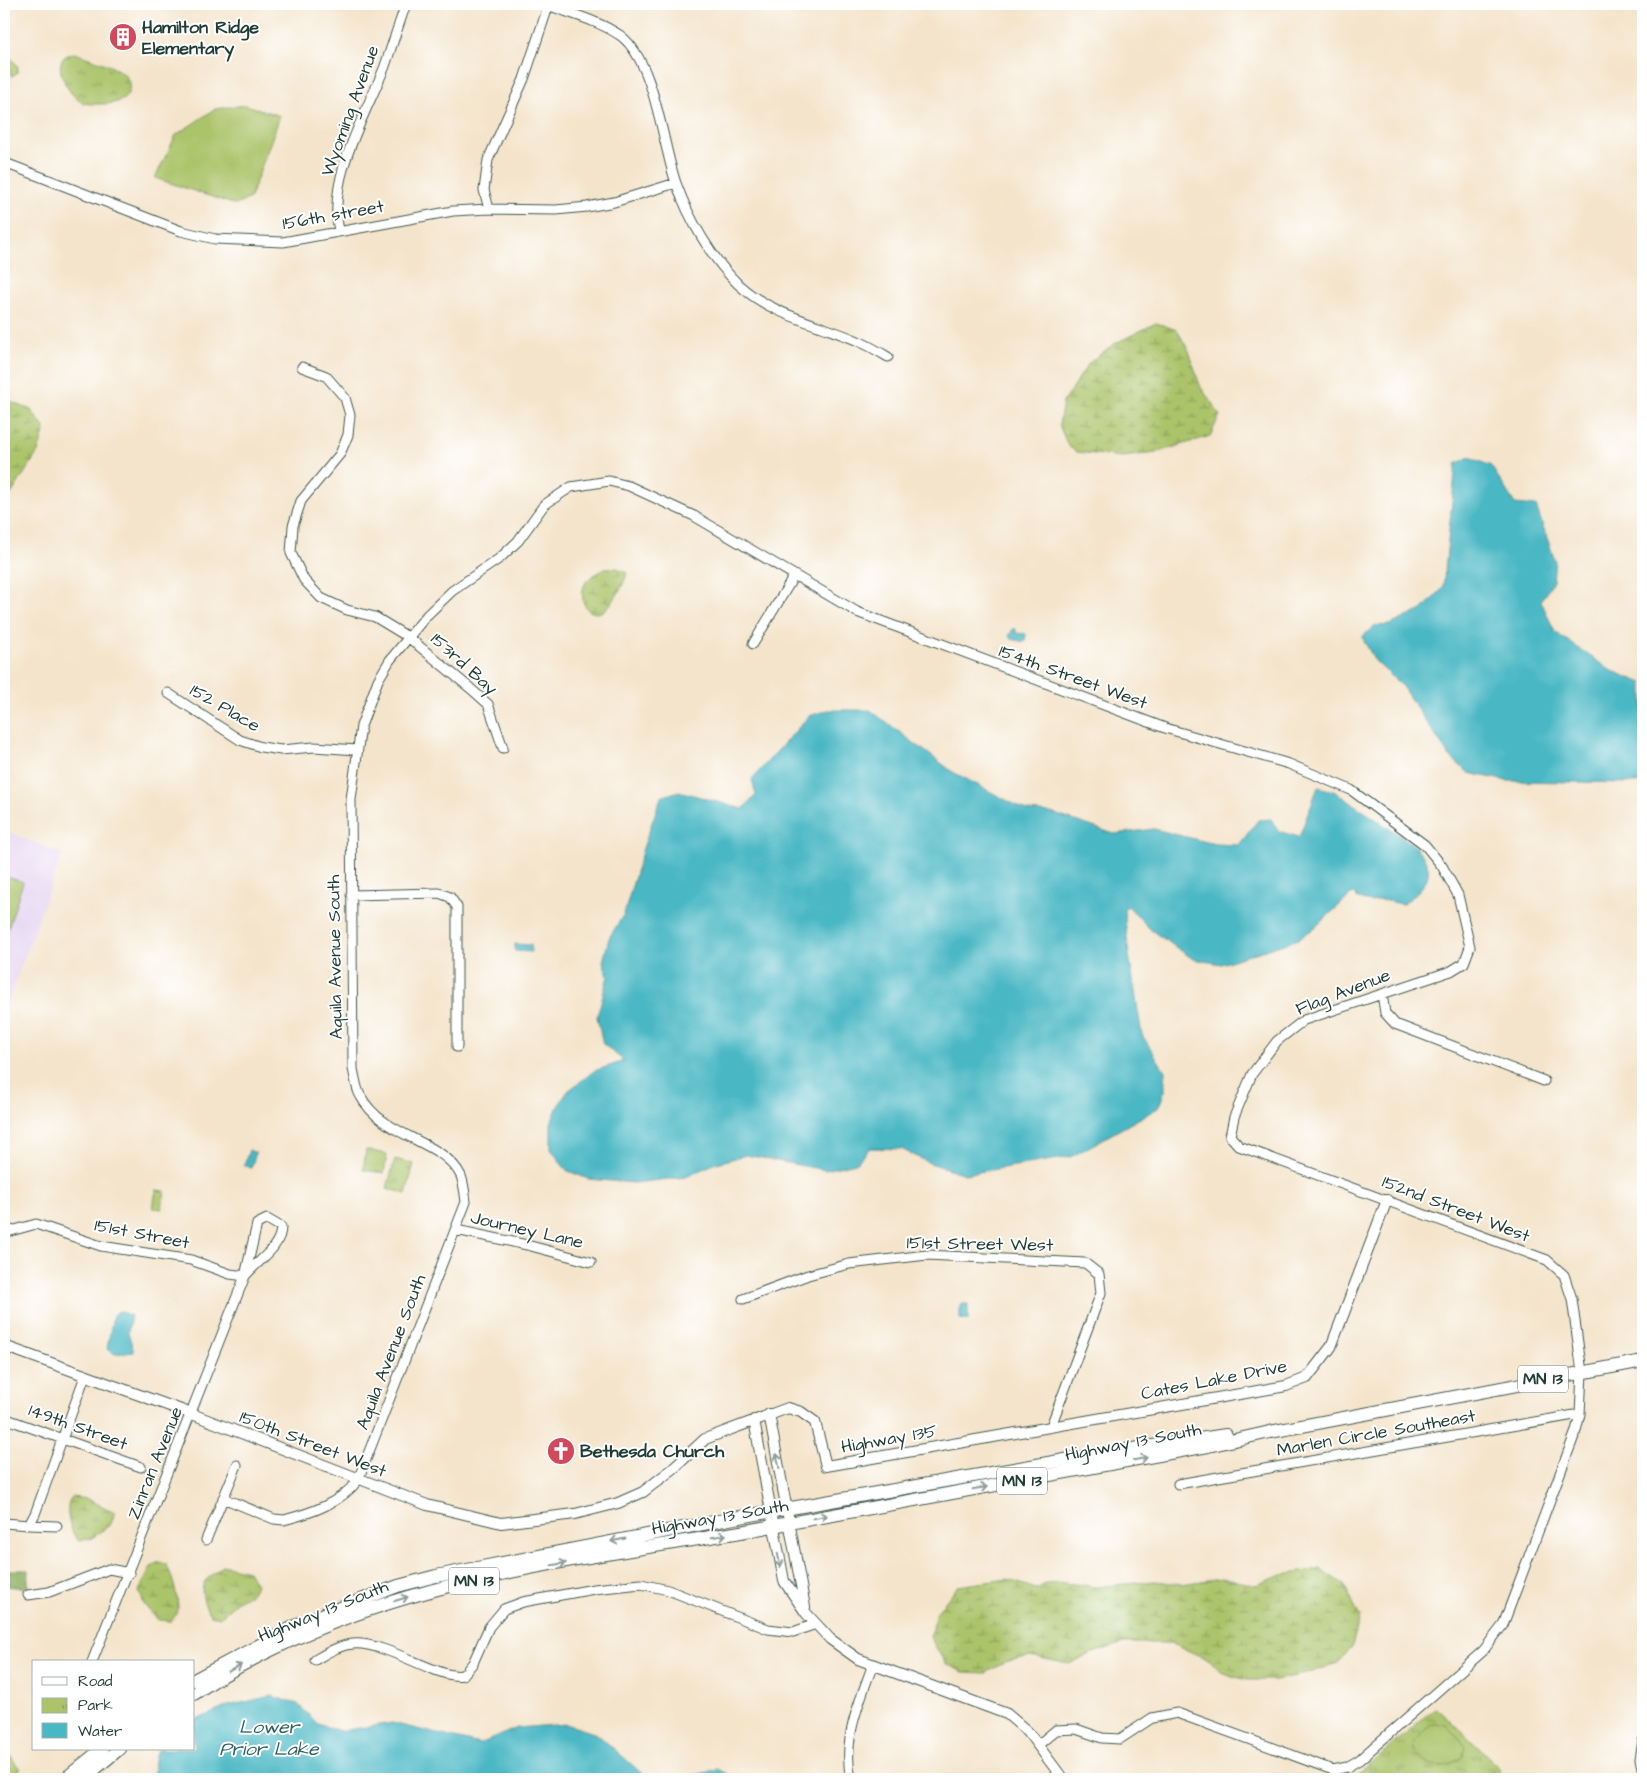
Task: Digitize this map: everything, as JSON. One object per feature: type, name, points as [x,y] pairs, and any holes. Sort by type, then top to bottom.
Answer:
[{"type":"main road","name":"Highway 13 South","points":[[195,1693],[242,1665],[299,1636],[363,1610],[429,1590],[546,1566],[1208,1446],[1270,1432],[1643,1361]]},
{"type":"main road","name":"Highway 13 South","points":[[195,1679],[303,1622],[398,1586],[483,1565],[1093,1455],[1207,1437],[1270,1432]]},
{"type":"main road","points":[[64,1779],[101,1750]]},
{"type":"main road","points":[[85,1779],[118,1750]]},
{"type":"street","name":"Wyoming Avenue","points":[[339,231],[335,214],[342,174],[385,66],[406,4]]},
{"type":"street","points":[[489,209],[484,190],[488,160],[524,79],[547,4],[599,23],[622,37],[638,56],[647,74],[676,183],[713,255],[738,284],[758,301],[779,312],[858,341],[888,357]]},
{"type":"street","name":"156th street","points":[[5,163],[181,231],[215,239],[283,242],[453,211],[489,209],[556,210],[587,207],[614,202],[676,183]]},
{"type":"street","name":"153rd Bay","points":[[302,367],[326,376],[345,398],[350,415],[348,435],[340,454],[301,501],[293,526],[291,553],[304,580],[321,598],[347,610],[375,617],[408,637],[488,704],[504,748]]},
{"type":"street","name":"Aquila Avenue South","points":[[358,1480],[466,1202],[463,1182],[456,1169],[444,1156],[389,1128],[375,1115],[359,1095],[353,1069],[351,799],[361,726],[378,680],[408,637],[452,591],[500,558],[518,541],[544,505],[571,487],[609,481]]},
{"type":"street","name":"154th Street West","points":[[609,481],[629,486],[694,516],[857,612],[1038,682],[1165,728],[1290,764],[1351,790],[1425,845],[1442,866],[1458,895],[1470,947]]},
{"type":"street","points":[[752,644],[794,576]]},
{"type":"street","name":"152 Place","points":[[168,693],[240,740],[261,747],[281,750],[314,747],[357,750]]},
{"type":"street","points":[[351,895],[439,893],[450,897],[457,907],[457,1047]]},
{"type":"street","name":"Flag Avenue","points":[[1239,1146],[1230,1136],[1234,1117],[1252,1074],[1277,1041],[1304,1020],[1451,970],[1464,963],[1470,947]]},
{"type":"street","points":[[1382,994],[1384,1013],[1395,1024],[1544,1081]]},
{"type":"street","name":"152nd Street West","points":[[1038,1745],[1056,1730],[1076,1729],[1102,1738],[1120,1739],[1152,1718],[1177,1713],[1333,1770],[1353,1764],[1483,1651],[1502,1626],[1576,1431],[1580,1414],[1582,1372],[1572,1299],[1564,1275],[1547,1260],[1239,1146]]},
{"type":"street","name":"Cates Lake Drive","points":[[1051,1426],[1286,1386],[1306,1378],[1331,1347],[1387,1200]]},
{"type":"street","name":"Zinran Avenue","points":[[93,1660],[129,1573],[245,1276],[256,1224],[267,1218],[281,1227],[281,1235],[272,1251],[257,1261],[245,1276]]},
{"type":"street","name":"151st Street","points":[[4,1233],[36,1224],[100,1246],[191,1260],[230,1274],[245,1276]]},
{"type":"street","name":"Journey Lane","points":[[456,1230],[527,1245],[591,1262]]},
{"type":"street","name":"151st Street West","points":[[743,1299],[808,1275],[849,1264],[927,1255],[1085,1263],[1100,1274],[1101,1293],[1051,1426]]},
{"type":"street","name":"150th Street West","points":[[4,1346],[192,1414],[358,1480],[427,1505],[501,1523],[520,1523],[574,1514],[618,1503]]},
{"type":"street","points":[[29,1525],[63,1440],[85,1376]]},
{"type":"street","name":"Highway 135","points":[[618,1503],[643,1492],[674,1468],[705,1439],[788,1408],[800,1412],[815,1422],[826,1466],[1051,1426]]},
{"type":"street","points":[[769,1414],[806,1613]]},
{"type":"street","name":"Marlen Circle Southeast","points":[[1178,1484],[1580,1414]]},
{"type":"street","name":"149th Street","points":[[4,1418],[141,1468]]},
{"type":"street","points":[[754,1420],[772,1526],[784,1581],[806,1613],[830,1640],[858,1659],[1007,1714],[1028,1732],[1063,1779]]},
{"type":"street","points":[[206,1540],[237,1465]]},
{"type":"street","points":[[223,1498],[274,1519],[284,1520],[341,1498],[358,1480]]},
{"type":"street","points":[[4,1523],[57,1526]]},
{"type":"street","points":[[28,1595],[49,1592],[109,1569],[129,1573]]},
{"type":"street","points":[[315,1660],[338,1648],[354,1644],[369,1646],[440,1672],[457,1676],[463,1675],[473,1663],[489,1627],[504,1609],[522,1602],[564,1594],[641,1584],[668,1590],[768,1629],[793,1632],[816,1624]]},
{"type":"street","points":[[851,1779],[849,1754],[851,1725],[872,1664]]},
{"type":"street","points":[[1643,1741],[1640,1759],[1643,1772]]},
{"type":"shaded area","points":[[4,830],[62,854],[4,1013]]},
{"type":"green space","points":[[75,53],[110,66],[124,75],[129,82],[129,90],[126,97],[113,103],[105,104],[86,104],[78,100],[64,81],[60,66],[62,60],[67,55]]},
{"type":"green space","points":[[12,59],[18,67],[17,73],[12,76],[6,60]]},
{"type":"green space","points":[[246,105],[280,116],[250,198],[236,205],[155,178],[176,135],[215,109]]},
{"type":"green space","points":[[1156,323],[1177,330],[1189,351],[1200,386],[1220,415],[1210,436],[1155,453],[1122,457],[1077,452],[1068,446],[1059,425],[1063,402],[1089,363],[1114,344]]},
{"type":"green space","points":[[4,399],[31,410],[45,429],[38,452],[6,502],[4,510]]},
{"type":"green space","points":[[605,568],[617,568],[627,573],[613,601],[601,612],[590,612],[584,604],[584,587],[588,580]]},
{"type":"green space","points":[[4,876],[23,882],[4,941]]},
{"type":"green space","points":[[366,1150],[387,1154],[384,1173],[363,1170]]},
{"type":"green space","points":[[395,1159],[414,1164],[406,1194],[387,1188]]},
{"type":"green space","points":[[156,1190],[165,1191],[162,1209],[153,1208]]},
{"type":"green space","points":[[72,1497],[87,1499],[115,1512],[111,1524],[92,1538],[79,1541],[70,1526],[69,1520],[68,1507]]},
{"type":"green space","points":[[159,1562],[166,1564],[177,1597],[177,1611],[171,1621],[158,1620],[145,1606],[139,1591],[151,1567]]},
{"type":"green space","points":[[222,1565],[248,1571],[256,1584],[250,1595],[239,1600],[219,1617],[210,1615],[202,1591],[205,1582]]},
{"type":"green space","points":[[1321,1569],[1344,1585],[1360,1617],[1352,1646],[1338,1663],[1306,1674],[1275,1680],[1246,1680],[1221,1672],[1210,1660],[1170,1643],[1124,1643],[1090,1654],[1069,1664],[1031,1656],[1005,1662],[986,1673],[963,1672],[945,1663],[930,1637],[936,1613],[958,1586],[1007,1579],[1036,1589],[1045,1584],[1065,1583],[1096,1587],[1155,1581],[1182,1584],[1221,1578],[1256,1585],[1282,1575]]},
{"type":"green space","points":[[4,1570],[28,1570],[28,1588],[4,1586]]},
{"type":"green space","points":[[1436,1707],[1500,1768],[1496,1779],[1350,1779],[1350,1777],[1361,1772]]},
{"type":"green space","points":[[1432,1724],[1446,1724],[1466,1746],[1462,1758],[1454,1763],[1440,1766],[1433,1765],[1421,1758],[1412,1744]]},
{"type":"green space","points":[[4,1748],[20,1769],[4,1779]]},
{"type":"water","points":[[1469,457],[1491,466],[1515,504],[1536,506],[1555,561],[1553,581],[1541,601],[1555,632],[1610,670],[1643,683],[1643,781],[1636,783],[1507,781],[1469,773],[1450,757],[1401,685],[1375,661],[1362,637],[1374,626],[1390,625],[1422,610],[1443,588],[1456,464]]},
{"type":"water","points":[[1013,629],[1016,629],[1016,633],[1026,634],[1025,642],[1011,639],[1009,636]]},
{"type":"water","points":[[828,710],[870,710],[953,772],[1027,811],[1051,813],[1114,834],[1154,829],[1215,844],[1239,845],[1258,820],[1271,819],[1278,831],[1299,837],[1318,787],[1334,791],[1411,843],[1425,860],[1428,875],[1420,889],[1403,904],[1381,900],[1371,902],[1357,899],[1356,894],[1351,895],[1313,929],[1296,940],[1221,964],[1193,959],[1151,930],[1128,906],[1124,910],[1142,1035],[1165,1071],[1165,1091],[1158,1108],[1071,1157],[965,1174],[930,1163],[901,1149],[870,1148],[856,1163],[825,1170],[746,1155],[714,1164],[686,1177],[634,1183],[588,1179],[566,1170],[551,1149],[551,1123],[558,1106],[568,1091],[594,1071],[624,1061],[603,1044],[597,1017],[608,976],[603,962],[609,938],[624,914],[643,848],[661,797],[679,791],[743,809],[756,795],[752,779],[809,716]]},
{"type":"water","points":[[515,944],[531,945],[531,952],[515,951]]},
{"type":"water","points":[[249,1150],[256,1153],[251,1168],[244,1165]]},
{"type":"water","points":[[960,1304],[968,1304],[968,1320],[960,1319]]},
{"type":"water","points":[[119,1311],[131,1316],[128,1332],[134,1352],[115,1354],[107,1349],[113,1315]]},
{"type":"water","name":"Lower Prior Lake","points":[[271,1696],[298,1704],[318,1724],[340,1731],[392,1723],[480,1744],[517,1728],[566,1724],[597,1734],[646,1777],[656,1779],[155,1779],[154,1759],[158,1750],[195,1750],[195,1721],[228,1706]]},
{"type":"water","points":[[717,1769],[739,1779],[683,1779]]},
{"type":"place","name":"Hamilton Ridge Elementary","points":[[123,37]]},
{"type":"place","name":"Bethesda Church","points":[[561,1451]]}]
